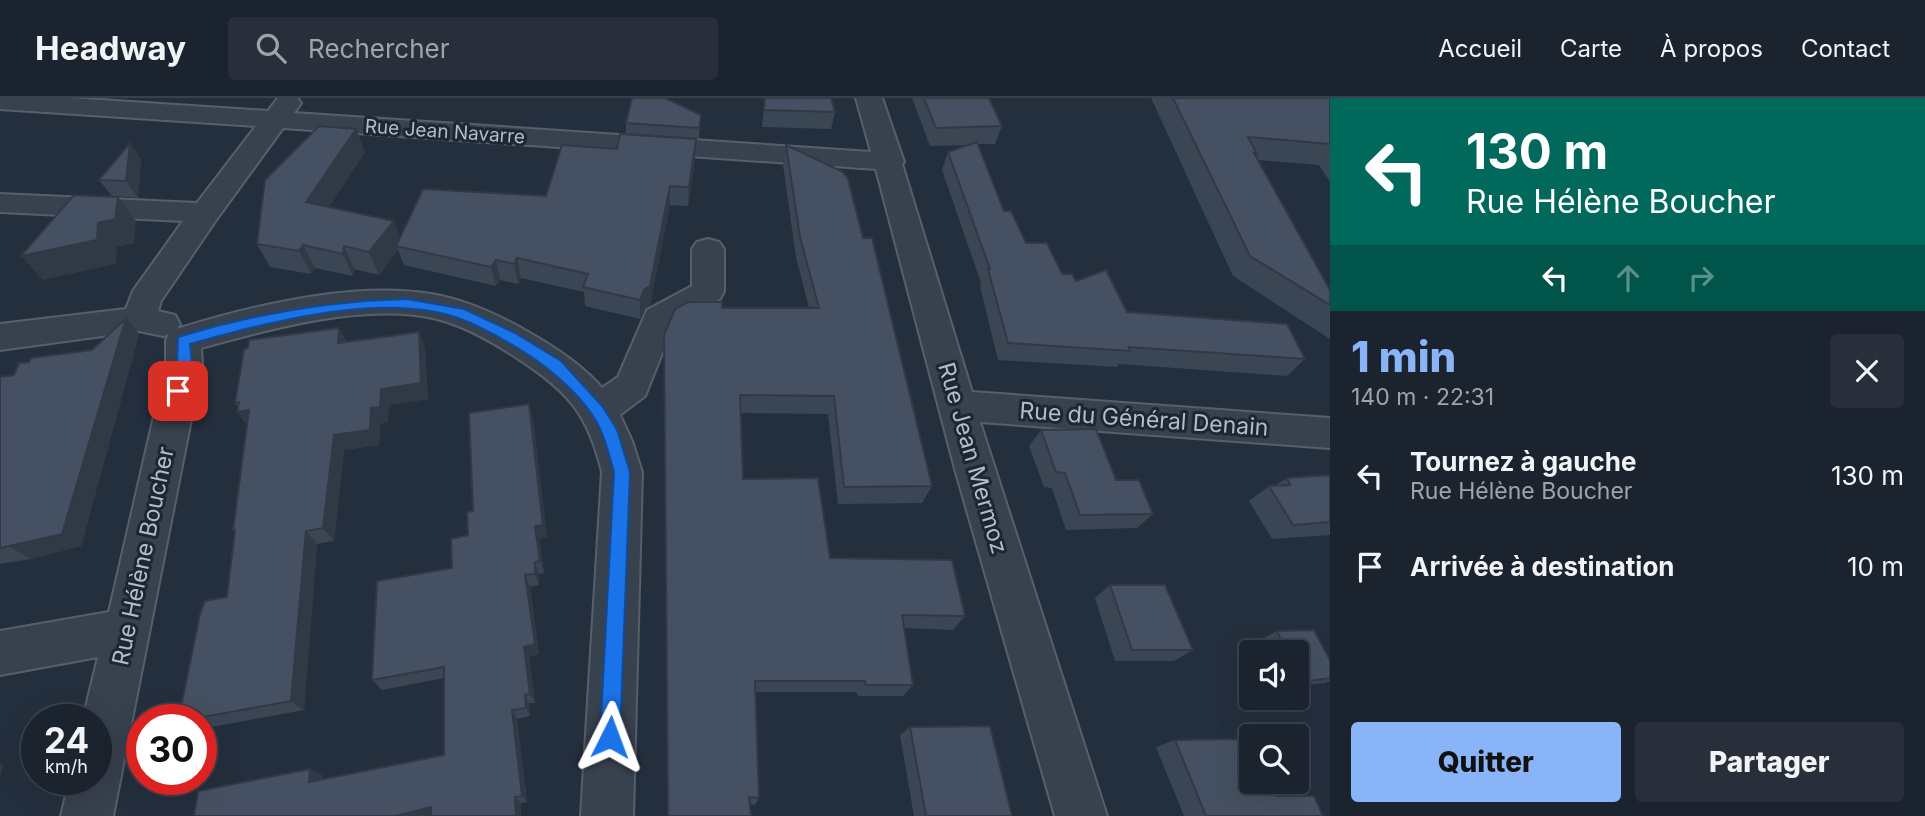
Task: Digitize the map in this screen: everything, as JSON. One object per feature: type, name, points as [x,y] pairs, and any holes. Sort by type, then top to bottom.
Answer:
[{"type":"street","name":"Rue Jean Mermoz","points":[[869,98],[890,162],[959,406],[974,469],[1081,816]]},
{"type":"street","name":"Rue Jean Navarre","points":[[0,101],[284,108],[890,162]]},
{"type":"street","points":[[139,319],[145,299],[284,108]]},
{"type":"street","points":[[0,203],[205,213]]},
{"type":"street","points":[[598,411],[632,386],[659,319],[708,291],[708,249]]},
{"type":"street","points":[[0,337],[139,319],[170,326],[183,340],[265,318],[348,305],[407,304],[459,313],[510,337],[556,365],[598,411],[609,430],[622,472],[607,816]]},
{"type":"street","name":"Rue Hélène Boucher","points":[[111,704],[184,364],[183,340]]},
{"type":"street","name":"Rue du Général Denain","points":[[959,406],[1330,433]]},
{"type":"street","points":[[0,653],[127,631]]},
{"type":"street","points":[[87,816],[92,795]]},
{"type":"building","points":[[632,98],[665,98],[701,115],[699,128],[626,123]]},
{"type":"building","points":[[765,98],[831,98],[835,112],[764,110]]},
{"type":"building","points":[[924,98],[989,98],[1002,126],[936,128]]},
{"type":"building","points":[[1173,98],[1330,98],[1330,144],[1248,137],[1257,154],[1254,153],[1330,290],[1330,305],[1250,256]]},
{"type":"building","points":[[319,126],[356,129],[306,202],[394,221],[369,252],[344,246],[343,254],[303,245],[299,251],[257,244],[265,180]]},
{"type":"building","points":[[620,134],[696,139],[689,187],[670,186],[650,286],[644,290],[640,300],[583,287],[588,274],[517,258],[514,264],[496,260],[491,267],[396,246],[423,189],[546,196],[562,145],[617,149]]},
{"type":"building","points":[[977,142],[1004,211],[1011,211],[1026,243],[1047,243],[1062,274],[1072,274],[1076,281],[1106,270],[1127,312],[1287,324],[1305,359],[1129,347],[1130,351],[1008,343],[990,269],[948,152]]},
{"type":"building","points":[[130,143],[126,181],[99,180]]},
{"type":"building","points":[[786,145],[843,172],[848,179],[863,238],[872,238],[932,486],[844,487],[834,396],[740,395],[743,479],[818,478],[830,558],[952,560],[965,616],[902,615],[913,685],[866,685],[865,681],[755,681],[759,798],[749,797],[751,816],[668,816],[664,335],[675,309],[688,302],[722,302],[722,308],[819,308],[800,237]]},
{"type":"building","points":[[74,195],[118,197],[115,219],[98,223],[97,240],[21,256]]},
{"type":"building","points":[[126,318],[62,534],[0,548],[0,377],[14,375],[19,363],[29,362],[31,358],[92,350]]},
{"type":"building","points":[[339,328],[338,343],[419,332],[421,383],[381,389],[380,407],[371,408],[370,430],[334,435],[323,528],[306,531],[291,701],[217,714],[217,704],[182,704],[205,601],[227,597],[249,410],[237,412],[239,402],[235,403],[244,349],[248,348],[249,340]]},
{"type":"building","points":[[529,404],[543,525],[535,526],[540,561],[535,562],[535,574],[525,575],[535,644],[524,647],[530,694],[525,695],[526,708],[512,710],[522,796],[515,797],[516,816],[431,816],[431,807],[395,816],[194,816],[197,795],[217,795],[217,787],[310,769],[309,782],[444,755],[444,667],[372,680],[377,581],[452,568],[451,539],[468,535],[467,512],[473,511],[469,413]]},
{"type":"building","points":[[1096,429],[1116,480],[1139,480],[1153,514],[1080,515],[1065,473],[1056,472],[1041,430]]},
{"type":"building","points":[[1330,475],[1330,522],[1293,525],[1269,486],[1290,485],[1287,478]]},
{"type":"building","points":[[1110,585],[1165,585],[1193,650],[1132,650]]},
{"type":"building","points":[[1314,630],[1330,660],[1330,678],[1309,681],[1309,640],[1281,640],[1277,631]]},
{"type":"building","points":[[990,726],[1012,816],[926,816],[910,727]]},
{"type":"building","points":[[1237,739],[1239,794],[1314,796],[1323,816],[1206,816],[1175,740]]},
{"type":"route","points":[[178,391],[184,364],[183,340],[265,318],[348,305],[407,304],[459,313],[510,337],[556,365],[598,411],[609,430],[622,472],[610,737]]}]
